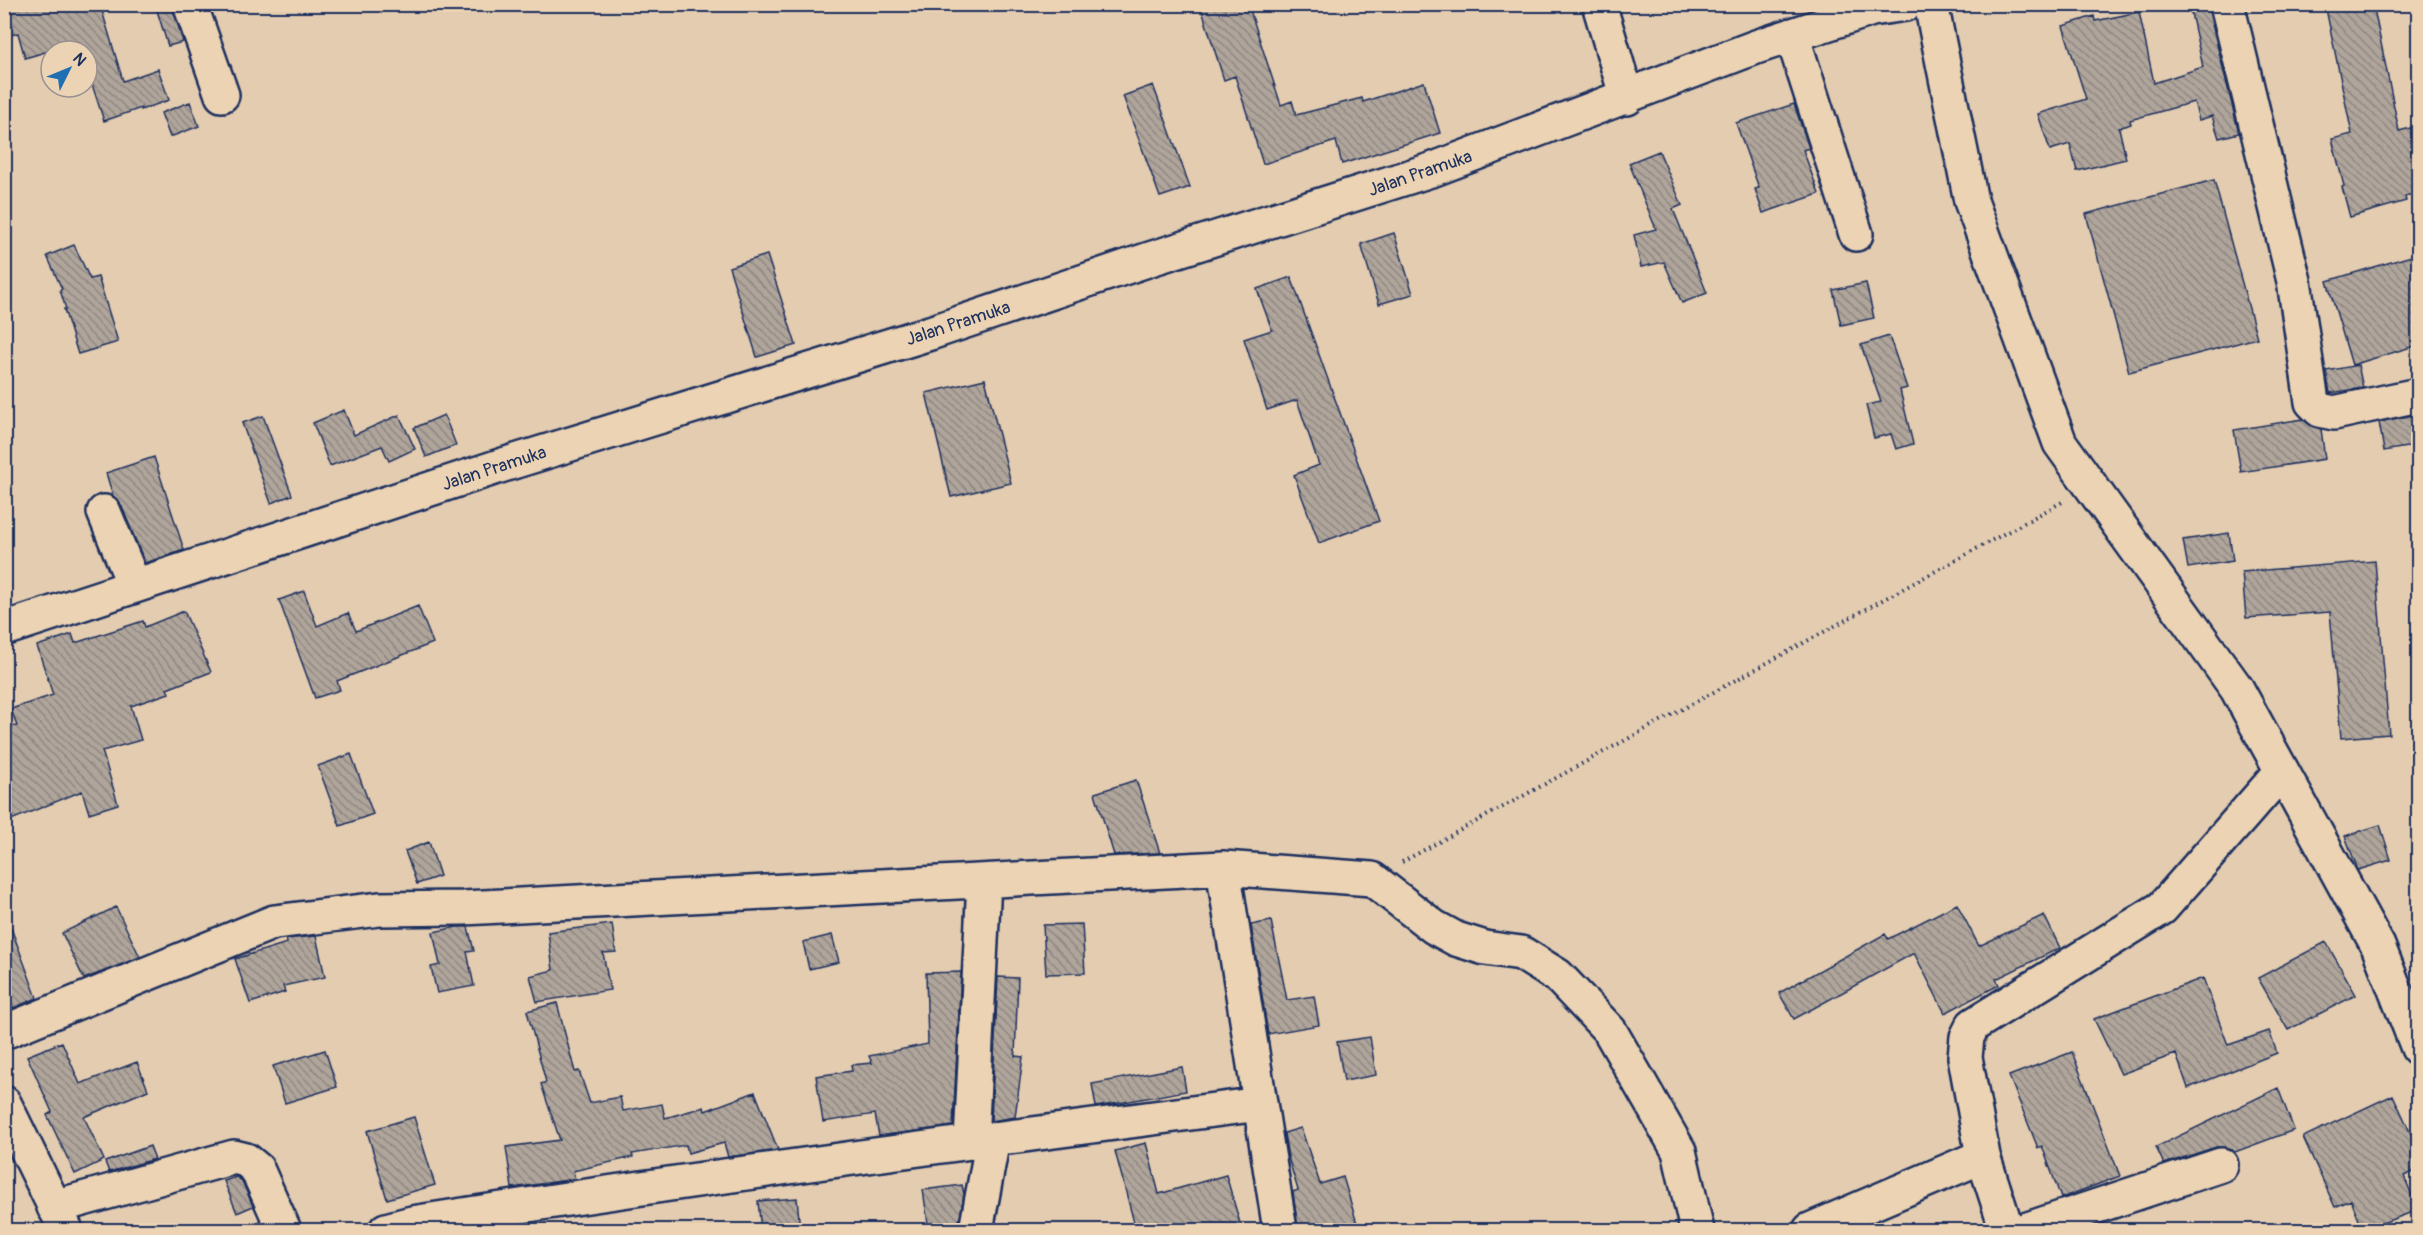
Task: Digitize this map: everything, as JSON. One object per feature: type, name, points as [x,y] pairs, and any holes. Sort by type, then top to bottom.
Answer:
[{"type":"street","points":[[190,4],[222,95]]},
{"type":"street","points":[[1599,4],[1627,98]]},
{"type":"street","name":"Jalan Pramuka","points":[[4,629],[503,465],[930,333],[1150,259],[1434,170],[1792,35],[1872,9],[1906,4]]},
{"type":"street","points":[[1931,4],[1971,201],[2060,443],[2237,689],[2378,946],[2418,1048]]},
{"type":"street","points":[[2227,4],[2294,281],[2312,402],[2320,410],[2334,413],[2418,395]]},
{"type":"street","points":[[1792,35],[1856,234]]},
{"type":"street","points":[[104,512],[134,585]]},
{"type":"street","points":[[2007,1230],[1983,1156],[1965,1057],[1967,1037],[1973,1025],[2162,908],[2282,771]]},
{"type":"street","points":[[1223,868],[1280,1230]]},
{"type":"street","points":[[4,1032],[274,922],[379,909],[464,908],[1223,868],[1372,879],[1434,927],[1456,939],[1485,948],[1521,953],[1558,976],[1610,1031],[1679,1151],[1697,1230]]},
{"type":"street","points":[[976,1230],[982,1140],[984,880]]},
{"type":"street","points":[[4,1103],[60,1219],[234,1157],[246,1160],[258,1169],[284,1230]]},
{"type":"street","points":[[386,1230],[412,1223],[588,1195],[1260,1104]]},
{"type":"street","points":[[1810,1230],[1983,1156]]},
{"type":"street","points":[[2025,1230],[2221,1165]]},
{"type":"path","points":[[1372,879],[2091,486]]},
{"type":"building","points":[[4,4],[100,4],[123,81],[158,69],[169,100],[104,121],[97,99],[99,99],[99,39],[39,39],[39,54],[25,58],[18,33],[4,37]]},
{"type":"building","points":[[155,4],[172,4],[183,42],[168,46]]},
{"type":"building","points":[[1200,4],[1248,4],[1281,105],[1292,101],[1296,115],[1362,98],[1363,102],[1424,82],[1440,133],[1342,164],[1336,141],[1263,164],[1235,76],[1224,80]]},
{"type":"building","points":[[2189,4],[2207,4],[2239,133],[2219,138],[2212,116],[2199,120],[2194,102],[2130,120],[2131,124],[2119,128],[2126,159],[2077,171],[2070,144],[2050,150],[2038,114],[2086,99],[2063,26],[2094,16],[2095,21],[2139,12],[2154,83],[2203,67]]},
{"type":"building","points":[[2325,4],[2373,4],[2399,131],[2418,126],[2418,193],[2405,196],[2406,201],[2350,217],[2332,139],[2352,134]]},
{"type":"building","points":[[1153,85],[1190,187],[1160,197],[1123,96]]},
{"type":"building","points":[[190,102],[199,126],[170,137],[161,113]]},
{"type":"building","points":[[1794,104],[1809,148],[1803,150],[1819,194],[1763,213],[1755,189],[1759,188],[1736,123]]},
{"type":"building","points":[[1659,151],[1682,205],[1673,209],[1707,293],[1682,303],[1664,262],[1641,267],[1634,235],[1656,229],[1629,163]]},
{"type":"building","points":[[2214,180],[2257,338],[2129,372],[2086,214]]},
{"type":"building","points":[[1394,233],[1413,294],[1379,304],[1361,244]]},
{"type":"building","points":[[74,245],[90,279],[98,277],[118,342],[78,354],[64,309],[66,309],[60,290],[62,289],[47,256]]},
{"type":"building","points":[[2418,254],[2418,345],[2352,365],[2327,281]]},
{"type":"building","points":[[767,255],[796,345],[757,357],[729,267]]},
{"type":"building","points":[[1291,277],[1379,521],[1319,543],[1294,475],[1319,465],[1297,400],[1267,410],[1244,339],[1272,330],[1257,289]]},
{"type":"building","points":[[1866,283],[1874,318],[1841,325],[1833,290]]},
{"type":"building","points":[[1889,336],[1907,388],[1900,390],[1913,444],[1896,449],[1891,434],[1874,438],[1866,405],[1881,402],[1861,345]]},
{"type":"building","points":[[2358,365],[2363,388],[2330,393],[2326,371]]},
{"type":"building","points":[[985,379],[1011,483],[951,497],[926,393]]},
{"type":"building","points":[[344,410],[354,435],[399,415],[415,449],[389,461],[382,446],[330,466],[313,423]]},
{"type":"building","points":[[2418,414],[2418,445],[2384,451],[2379,422]]},
{"type":"building","points":[[444,415],[456,445],[426,457],[414,428]]},
{"type":"building","points":[[263,416],[292,495],[271,503],[242,423]]},
{"type":"building","points":[[2303,419],[2321,429],[2325,459],[2241,472],[2234,430]]},
{"type":"building","points":[[154,457],[184,550],[145,563],[121,505],[113,496],[106,473]]},
{"type":"building","points":[[2229,533],[2233,561],[2188,568],[2183,540]]},
{"type":"building","points":[[2375,561],[2389,734],[2341,738],[2330,612],[2246,618],[2242,572]]},
{"type":"building","points":[[304,591],[317,626],[348,613],[356,631],[418,606],[433,643],[337,681],[340,690],[315,698],[279,600]]},
{"type":"building","points":[[184,611],[211,672],[167,689],[169,693],[131,706],[141,740],[102,751],[118,804],[89,813],[82,791],[4,823],[4,728],[17,726],[11,709],[53,695],[37,646],[72,634],[75,643],[143,621],[145,627]]},
{"type":"building","points":[[351,754],[373,814],[340,826],[318,766]]},
{"type":"building","points":[[1136,780],[1160,853],[1114,855],[1095,793]]},
{"type":"building","points":[[2380,825],[2391,860],[2358,870],[2345,836]]},
{"type":"building","points":[[429,842],[440,876],[417,884],[405,851]]},
{"type":"building","points":[[1957,904],[1979,946],[2044,915],[2060,948],[1996,979],[1999,985],[1945,1013],[1914,953],[1794,1019],[1779,993],[1885,934],[1888,939]]},
{"type":"building","points":[[116,907],[140,957],[84,979],[62,933]]},
{"type":"building","points":[[4,917],[7,917],[37,998],[11,1009],[4,992]]},
{"type":"building","points":[[1271,921],[1287,1000],[1314,996],[1319,1025],[1268,1034],[1251,925]]},
{"type":"building","points":[[612,924],[616,952],[603,953],[610,990],[537,1002],[530,976],[553,970],[548,932]]},
{"type":"building","points":[[1082,924],[1085,973],[1046,974],[1043,925]]},
{"type":"building","points":[[468,927],[474,951],[467,952],[474,986],[437,993],[431,967],[440,965],[433,932]]},
{"type":"building","points":[[832,935],[839,962],[809,969],[803,942]]},
{"type":"building","points":[[316,936],[325,977],[283,986],[285,992],[250,1003],[235,959],[287,943],[286,939]]},
{"type":"building","points":[[2326,942],[2356,995],[2288,1030],[2258,978]]},
{"type":"building","points":[[961,972],[953,1126],[879,1136],[875,1114],[823,1122],[816,1076],[852,1071],[851,1065],[872,1063],[869,1056],[928,1044],[926,973]]},
{"type":"building","points":[[998,977],[1018,978],[1015,1056],[1023,1057],[1015,1117],[991,1121]]},
{"type":"building","points":[[2203,978],[2228,1045],[2269,1031],[2277,1053],[2188,1088],[2176,1054],[2121,1074],[2094,1019]]},
{"type":"building","points":[[557,1003],[575,1072],[579,1071],[590,1103],[620,1097],[623,1111],[662,1104],[665,1118],[704,1107],[705,1111],[755,1092],[778,1150],[728,1157],[724,1143],[688,1153],[686,1145],[632,1154],[633,1157],[573,1171],[575,1179],[512,1188],[506,1147],[560,1140],[541,1084],[546,1082],[527,1011]]},
{"type":"building","points":[[1370,1037],[1376,1075],[1344,1081],[1337,1042]]},
{"type":"building","points":[[62,1042],[80,1084],[137,1062],[148,1090],[84,1117],[104,1160],[75,1174],[47,1115],[52,1112],[27,1056]]},
{"type":"building","points":[[325,1050],[337,1087],[285,1103],[273,1066]]},
{"type":"building","points":[[2072,1052],[2120,1176],[2061,1198],[2042,1146],[2038,1148],[2009,1076]]},
{"type":"building","points":[[1182,1067],[1186,1091],[1096,1107],[1092,1084]]},
{"type":"building","points":[[2278,1088],[2294,1130],[2235,1152],[2225,1147],[2216,1147],[2164,1164],[2156,1147]]},
{"type":"building","points":[[2393,1095],[2418,1149],[2418,1170],[2404,1176],[2418,1210],[2363,1230],[2351,1200],[2335,1207],[2303,1137]]},
{"type":"building","points":[[414,1117],[435,1185],[387,1199],[367,1131]]},
{"type":"building","points":[[1301,1128],[1320,1184],[1343,1177],[1359,1230],[1298,1230],[1293,1192],[1298,1190],[1288,1157],[1284,1133]]},
{"type":"building","points":[[1146,1143],[1159,1194],[1226,1175],[1242,1230],[1136,1230],[1115,1151]]},
{"type":"building","points":[[150,1146],[155,1159],[109,1172],[105,1162]]},
{"type":"building","points":[[236,1177],[242,1181],[253,1206],[237,1213],[224,1181]]},
{"type":"building","points":[[962,1185],[964,1194],[958,1230],[929,1230],[923,1190]]},
{"type":"building","points":[[797,1198],[800,1230],[761,1230],[758,1201]]}]
